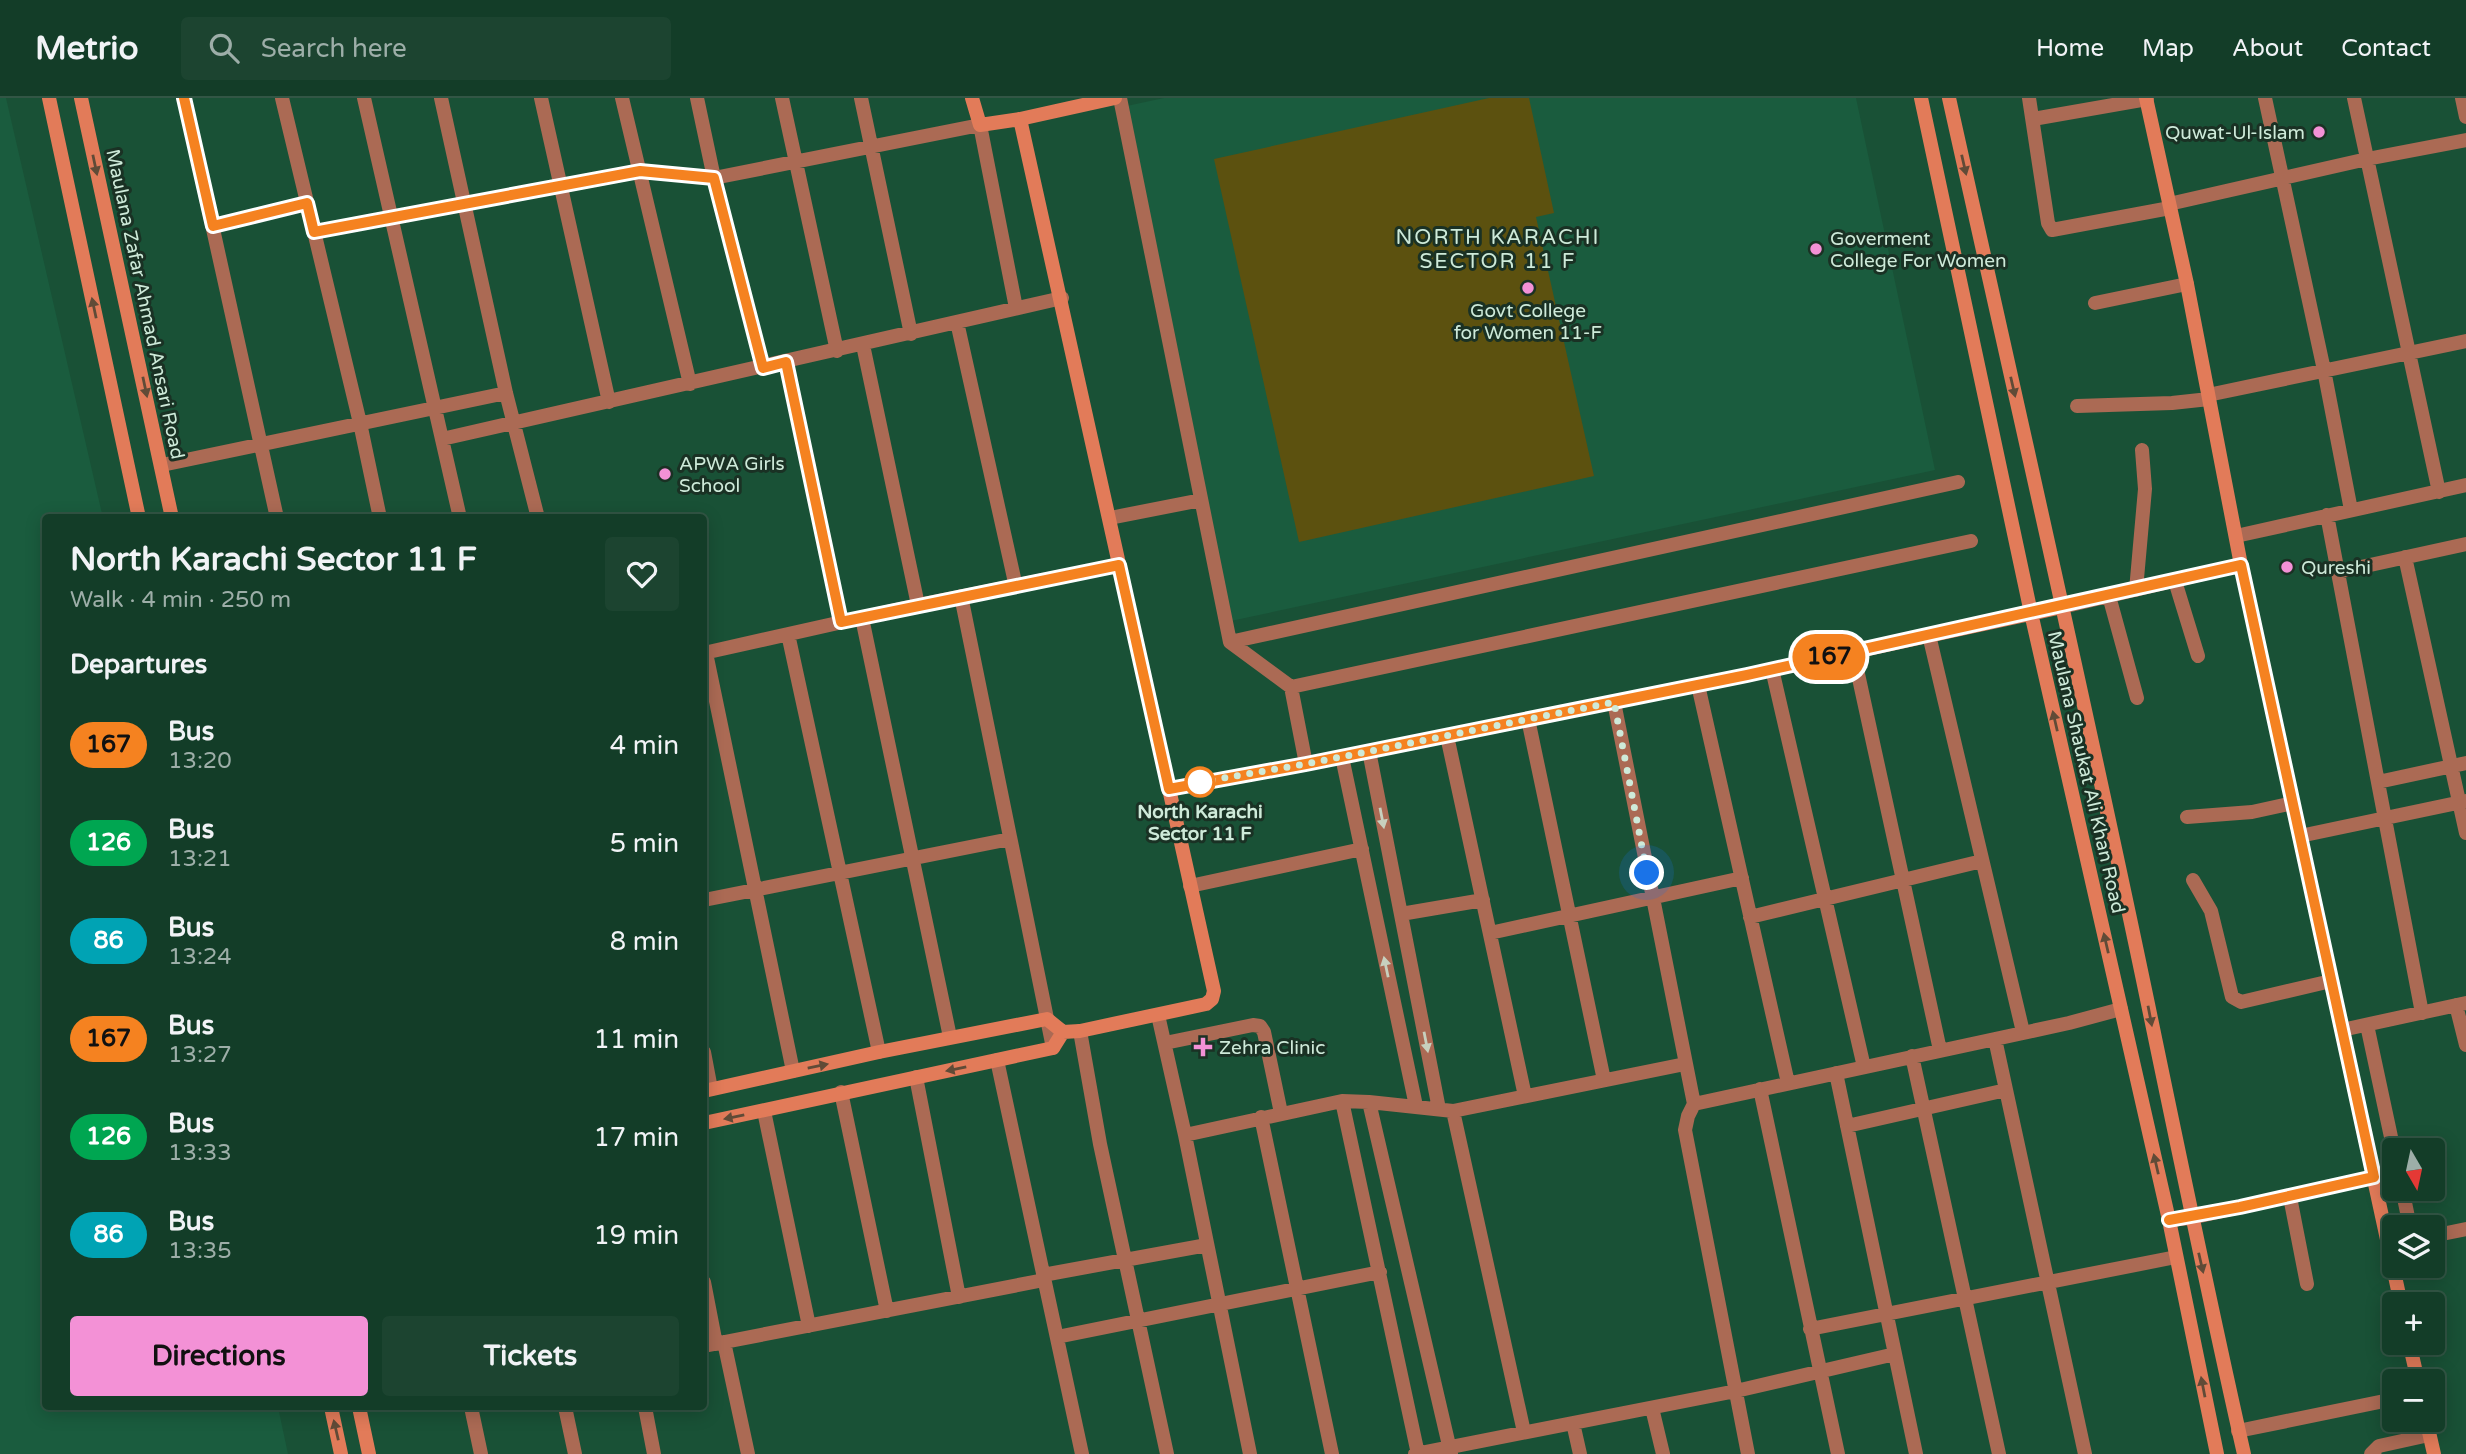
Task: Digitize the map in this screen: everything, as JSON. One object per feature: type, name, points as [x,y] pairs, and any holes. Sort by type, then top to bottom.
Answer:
[{"type":"street","points":[[49,98],[138,514]]},
{"type":"street","name":"Maulana Zafar Ahmad Ansari Road","points":[[81,98],[171,514]]},
{"type":"street","points":[[184,98],[275,514]]},
{"type":"street","points":[[282,98],[379,514]]},
{"type":"street","points":[[364,98],[459,514]]},
{"type":"street","points":[[441,98],[506,393],[537,514]]},
{"type":"street","points":[[541,98],[610,402]]},
{"type":"street","points":[[622,98],[690,384]]},
{"type":"street","points":[[697,98],[714,178],[763,368]]},
{"type":"street","points":[[782,98],[837,351]]},
{"type":"street","points":[[862,98],[911,334]]},
{"type":"street","points":[[972,98],[980,125],[1016,308]]},
{"type":"street","points":[[314,232],[640,171],[714,178],[1020,119],[1071,103],[1115,98]]},
{"type":"street","points":[[1120,98],[1230,642],[1291,687],[1306,764]]},
{"type":"street","name":"Maulana Shaukat Ali Khan Road","points":[[1921,98],[2031,613],[2169,1220],[2217,1454]]},
{"type":"street","name":"Maulana Shaukat Ali Khan Road","points":[[1949,98],[2062,607],[2148,1004],[2191,1218],[2244,1454]]},
{"type":"street","points":[[2029,98],[2048,223],[2052,230],[2170,206],[2367,159],[2466,140]]},
{"type":"street","points":[[2265,98],[2351,510]]},
{"type":"street","points":[[2354,98],[2439,492]]},
{"type":"street","points":[[2462,98],[2466,117]]},
{"type":"street","points":[[2033,119],[2146,99],[2187,284],[2241,565],[2384,1215]]},
{"type":"street","points":[[707,1090],[950,1037],[1047,1019],[1063,1032],[1080,1031],[1158,1015],[1206,1003],[1212,999],[1214,991],[1062,298],[1020,119]]},
{"type":"street","points":[[213,226],[307,203]]},
{"type":"street","points":[[2095,303],[2187,284]]},
{"type":"street","points":[[442,439],[1062,298]]},
{"type":"street","points":[[957,322],[1016,587]]},
{"type":"street","points":[[2077,406],[2172,403],[2209,397],[2323,370],[2466,341]]},
{"type":"street","points":[[863,345],[918,605]]},
{"type":"street","points":[[786,362],[841,622]]},
{"type":"street","points":[[162,465],[506,393]]},
{"type":"street","points":[[2136,590],[2146,489],[2142,450]]},
{"type":"street","points":[[1230,642],[1958,482]]},
{"type":"street","points":[[2236,536],[2466,485]]},
{"type":"street","points":[[1110,518],[1201,500]]},
{"type":"street","points":[[2327,515],[2422,1013]]},
{"type":"street","points":[[1291,687],[1971,541]]},
{"type":"street","points":[[2338,572],[2466,544]]},
{"type":"street","points":[[2405,557],[2459,765],[2466,833]]},
{"type":"street","points":[[707,653],[918,605],[1119,565]]},
{"type":"street","points":[[1169,789],[1698,685],[2062,607],[2241,565]]},
{"type":"street","points":[[2175,580],[2198,656]]},
{"type":"street","points":[[961,596],[1053,1048]]},
{"type":"street","points":[[2109,596],[2137,698]]},
{"type":"street","points":[[862,618],[950,1037]]},
{"type":"street","points":[[788,634],[879,1052]]},
{"type":"street","points":[[1929,635],[2023,1032]]},
{"type":"street","points":[[1853,652],[1940,1051]]},
{"type":"street","points":[[707,662],[793,1071]]},
{"type":"street","points":[[1772,669],[1864,1067]]},
{"type":"street","points":[[1698,685],[1788,1083]]},
{"type":"street","points":[[1614,702],[1694,1104],[1685,1130],[1748,1454]]},
{"type":"street","points":[[1528,719],[1604,1080]]},
{"type":"street","points":[[1447,736],[1525,1096]]},
{"type":"street","points":[[1369,751],[1401,914],[1524,1432]]},
{"type":"street","points":[[1342,757],[1416,1106]]},
{"type":"street","points":[[2378,782],[2459,765]]},
{"type":"street","points":[[2301,836],[2463,802]]},
{"type":"street","points":[[2187,817],[2252,812],[2293,803]]},
{"type":"street","points":[[707,899],[1010,839]]},
{"type":"street","points":[[1190,886],[1362,849]]},
{"type":"street","points":[[1750,917],[1982,861]]},
{"type":"street","points":[[1490,933],[1742,878]]},
{"type":"street","points":[[2193,880],[2211,912],[2235,1001],[2241,1002],[2331,981]]},
{"type":"street","points":[[1401,914],[1483,900]]},
{"type":"street","points":[[2343,1030],[2461,1004],[2466,1045]]},
{"type":"street","points":[[1694,1104],[2121,1009]]},
{"type":"street","points":[[1158,1015],[1250,1454]]},
{"type":"street","points":[[1165,1042],[1253,1025],[1260,1026],[1264,1032],[1281,1114]]},
{"type":"street","points":[[2367,1025],[2391,1138]]},
{"type":"street","points":[[1080,1031],[1100,1144],[1167,1454]]},
{"type":"street","points":[[707,1122],[1053,1048],[1063,1032]]},
{"type":"street","points":[[1995,1039],[2085,1454]]},
{"type":"street","points":[[1912,1056],[1999,1454]]},
{"type":"street","points":[[997,1060],[1082,1454]]},
{"type":"street","points":[[1185,1135],[1342,1101],[1446,1110],[1685,1064]]},
{"type":"street","points":[[1836,1073],[1916,1454]]},
{"type":"street","points":[[916,1077],[958,1297]]},
{"type":"street","points":[[1760,1089],[1838,1454]]},
{"type":"street","points":[[1847,1126],[2006,1090]]},
{"type":"street","points":[[841,1092],[887,1311]]},
{"type":"street","points":[[1342,1101],[1417,1454],[1488,1447],[1524,1432],[1737,1391],[1895,1354]]},
{"type":"street","points":[[1369,1102],[1450,1451]]},
{"type":"street","points":[[764,1111],[808,1326]]},
{"type":"street","points":[[1261,1118],[1332,1454]]},
{"type":"street","points":[[2169,1220],[2191,1218],[2374,1177]]},
{"type":"street","points":[[2290,1197],[2306,1284]]},
{"type":"street","points":[[2445,1233],[2466,1229]]},
{"type":"street","points":[[715,1344],[1207,1245]]},
{"type":"street","points":[[1811,1329],[2176,1257]]},
{"type":"street","points":[[1057,1337],[1380,1272]]},
{"type":"street","points":[[707,1299],[715,1344],[748,1454]]},
{"type":"street","points":[[2238,1431],[2382,1401]]},
{"type":"street","points":[[1653,1408],[1663,1454]]},
{"type":"street","points":[[332,1410],[341,1454]]},
{"type":"street","points":[[360,1410],[369,1454]]},
{"type":"street","points":[[472,1410],[481,1454]]},
{"type":"street","points":[[566,1410],[575,1454]]},
{"type":"street","points":[[646,1410],[654,1454]]},
{"type":"street","points":[[1573,1423],[1580,1454]]},
{"type":"street","points":[[2428,1432],[2434,1454]]},
{"type":"street","points":[[2371,1454],[2379,1446],[2429,1435]]},
{"type":"shaded area","points":[[0,98],[6,98],[102,514],[42,514],[42,1410],[279,1410],[288,1454],[0,1454]]},
{"type":"shaded area","name":"Govt College for Women 11-F","points":[[1164,98],[1856,98],[1935,470],[1226,622],[1122,107]]},
{"type":"shaded area","points":[[1489,98],[1529,98],[1554,213],[1536,217],[1594,476],[1299,542],[1214,159]]},
{"type":"bus line","name":"167","points":[[184,98],[213,226],[307,203],[314,232],[640,171],[714,178],[763,368],[786,362],[841,622],[1119,565],[1169,789],[1747,675],[2241,565],[2374,1177],[2191,1218],[2169,1220]]},
{"type":"place","name":"Quwat-Ul-Islam","points":[[2319,132]]},
{"type":"place","name":"Goverment College For Women","points":[[1816,249]]},
{"type":"place","name":"Govt College for Women 11-F","points":[[1528,288]]},
{"type":"place","name":"APWA Girls School","points":[[665,474]]},
{"type":"place","name":"Qureshi","points":[[2287,567]]},
{"type":"place","name":"North Karachi Sector 11 F","points":[[1200,782]]},
{"type":"place","name":"Zehra Clinic","points":[[1203,1047]]},
{"type":"district","name":"NORTH KARACHI SECTOR 11 F","points":[[1498,249]]},
{"type":"route","points":[[1200,782],[1306,764],[1614,702],[1647,873]]}]
